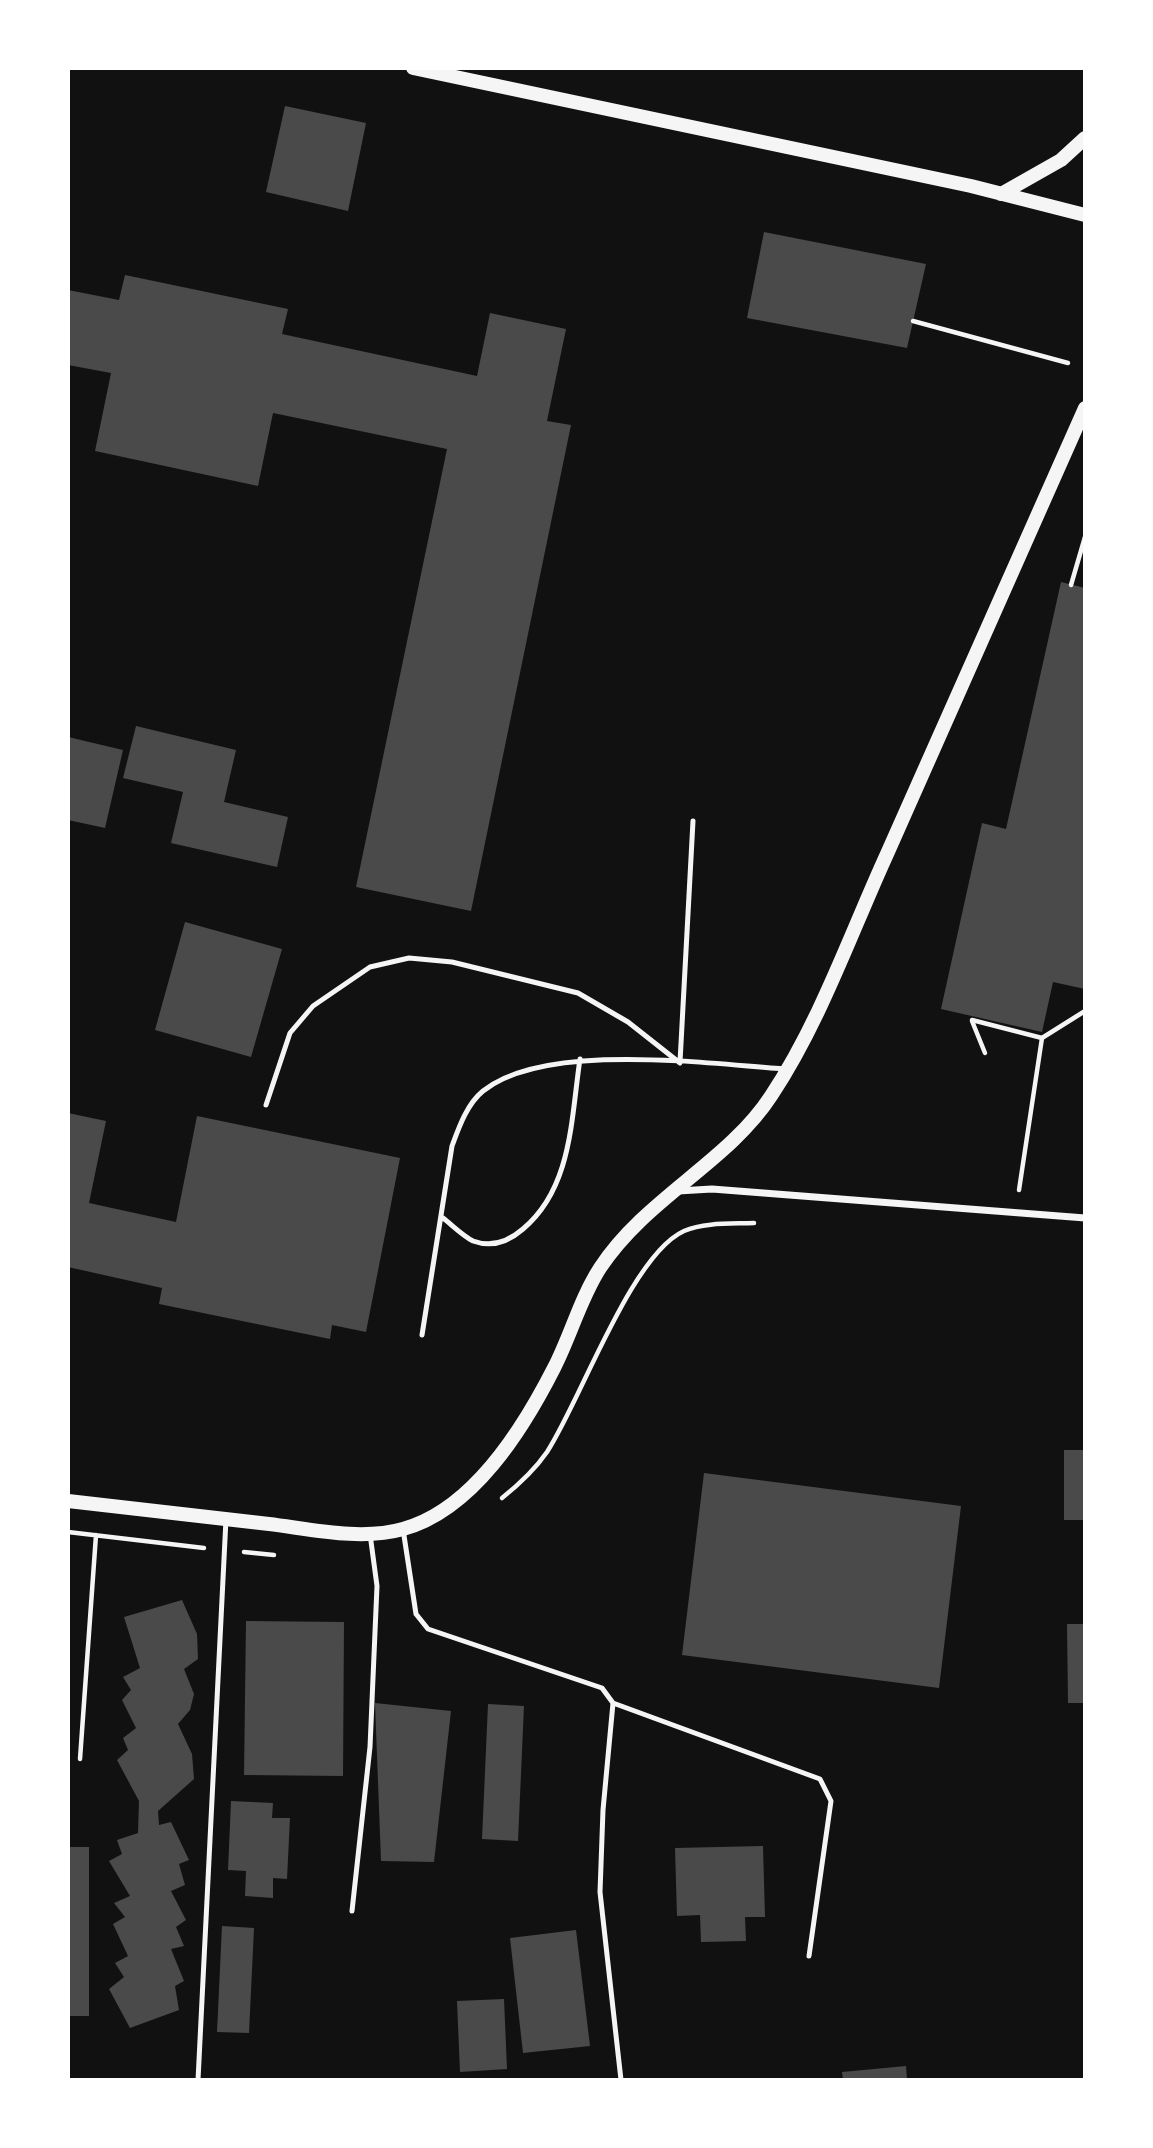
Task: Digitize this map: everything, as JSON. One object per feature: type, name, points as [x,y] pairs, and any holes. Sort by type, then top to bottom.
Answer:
[{"type":"main road","points":[[413,68],[1000,194],[1085,215]]},
{"type":"main road","points":[[1000,194],[1061,160],[1085,138]]},
{"type":"main road","points":[[68,1501],[370,1532],[404,1529],[428,1519],[453,1503],[508,1443],[554,1367],[592,1280],[617,1246],[670,1191],[743,1131],[760,1113],[786,1069],[826,993],[1085,408]]},
{"type":"street","points":[[670,1191],[712,1189],[1085,1218]]},
{"type":"lane","points":[[680,1063],[693,821]]},
{"type":"lane","points":[[266,1105],[290,1033],[313,1006],[370,968],[409,958],[452,962],[578,993],[628,1022],[680,1063]]},
{"type":"lane","points":[[422,1335],[443,1218],[452,1146],[462,1119],[480,1093],[495,1082],[522,1072],[580,1059],[786,1069]]},
{"type":"lane","points":[[443,1218],[471,1240],[490,1245],[512,1239],[535,1219],[553,1192],[564,1166],[580,1059]]},
{"type":"lane","points":[[198,2080],[226,1519]]},
{"type":"lane","points":[[404,1529],[416,1614],[428,1629],[602,1688],[613,1703],[820,1779],[831,1801],[809,1956]]},
{"type":"lane","points":[[352,1910],[370,1733],[377,1586],[370,1532]]},
{"type":"lane","points":[[613,1703],[603,1810],[600,1892],[621,2080]]},
{"type":"path","points":[[913,321],[1068,363]]},
{"type":"path","points":[[1072,585],[1085,537]]},
{"type":"path","points":[[985,1053],[972,1020],[1042,1038],[1085,1010]]},
{"type":"path","points":[[1016,1213],[1042,1038]]},
{"type":"path","points":[[498,1501],[546,1454],[620,1310],[654,1254],[684,1231],[716,1224],[754,1223]]},
{"type":"path","points":[[68,1532],[279,1555]]},
{"type":"path","points":[[80,1759],[96,1535]]},
{"type":"building","points":[[285,106],[366,123],[348,211],[266,192]]},
{"type":"building","points":[[764,232],[926,264],[907,348],[747,318]]},
{"type":"building","points":[[125,275],[288,309],[282,334],[477,376],[490,313],[566,329],[547,421],[571,425],[471,911],[356,887],[447,449],[273,413],[258,486],[95,451],[111,373],[68,365],[68,290],[119,300]]},
{"type":"building","points":[[1061,582],[1085,588],[1085,989],[1053,982],[1042,1032],[941,1009],[982,823],[1006,829]]},
{"type":"building","points":[[136,726],[236,750],[224,802],[288,817],[277,867],[171,843],[183,792],[123,778]]},
{"type":"building","points":[[68,737],[123,750],[105,828],[68,820]]},
{"type":"building","points":[[185,922],[282,949],[251,1057],[155,1030]]},
{"type":"building","points":[[68,1113],[106,1121],[89,1203],[176,1222],[197,1116],[400,1158],[366,1332],[332,1325],[330,1339],[159,1304],[162,1288],[68,1267]]},
{"type":"building","points":[[1064,1450],[1085,1450],[1085,1520],[1064,1520]]},
{"type":"building","points":[[704,1473],[961,1506],[939,1688],[682,1655]]},
{"type":"building","points":[[182,1600],[197,1634],[198,1659],[184,1669],[194,1694],[190,1710],[178,1724],[192,1754],[194,1779],[158,1811],[159,1825],[171,1822],[189,1860],[179,1864],[185,1885],[171,1891],[186,1920],[176,1927],[184,1946],[171,1949],[184,1981],[175,1986],[179,2010],[130,2028],[109,1989],[124,1977],[115,1963],[128,1956],[113,1924],[125,1917],[114,1903],[130,1896],[109,1861],[122,1854],[117,1840],[138,1833],[139,1801],[117,1760],[128,1750],[123,1738],[136,1728],[122,1700],[131,1690],[123,1677],[140,1668],[124,1617]]},
{"type":"building","points":[[246,1621],[344,1622],[343,1776],[244,1775]]},
{"type":"building","points":[[1067,1624],[1085,1624],[1085,1703],[1068,1703]]},
{"type":"building","points":[[375,1703],[451,1711],[434,1862],[381,1861]]},
{"type":"building","points":[[488,1704],[524,1706],[518,1841],[482,1839]]},
{"type":"building","points":[[231,1801],[273,1803],[272,1818],[290,1818],[287,1879],[273,1878],[273,1898],[245,1896],[246,1871],[228,1870]]},
{"type":"building","points":[[763,1846],[765,1917],[745,1917],[746,1941],[701,1942],[700,1915],[677,1916],[675,1848]]},
{"type":"building","points":[[68,1847],[89,1847],[89,2016],[68,2016]]},
{"type":"building","points":[[222,1926],[254,1928],[249,2033],[217,2032]]},
{"type":"building","points":[[576,1930],[590,2046],[523,2053],[510,1938]]},
{"type":"building","points":[[504,1999],[507,2069],[460,2072],[457,2001]]},
{"type":"building","points":[[906,2066],[907,2080],[843,2080],[842,2072]]}]
